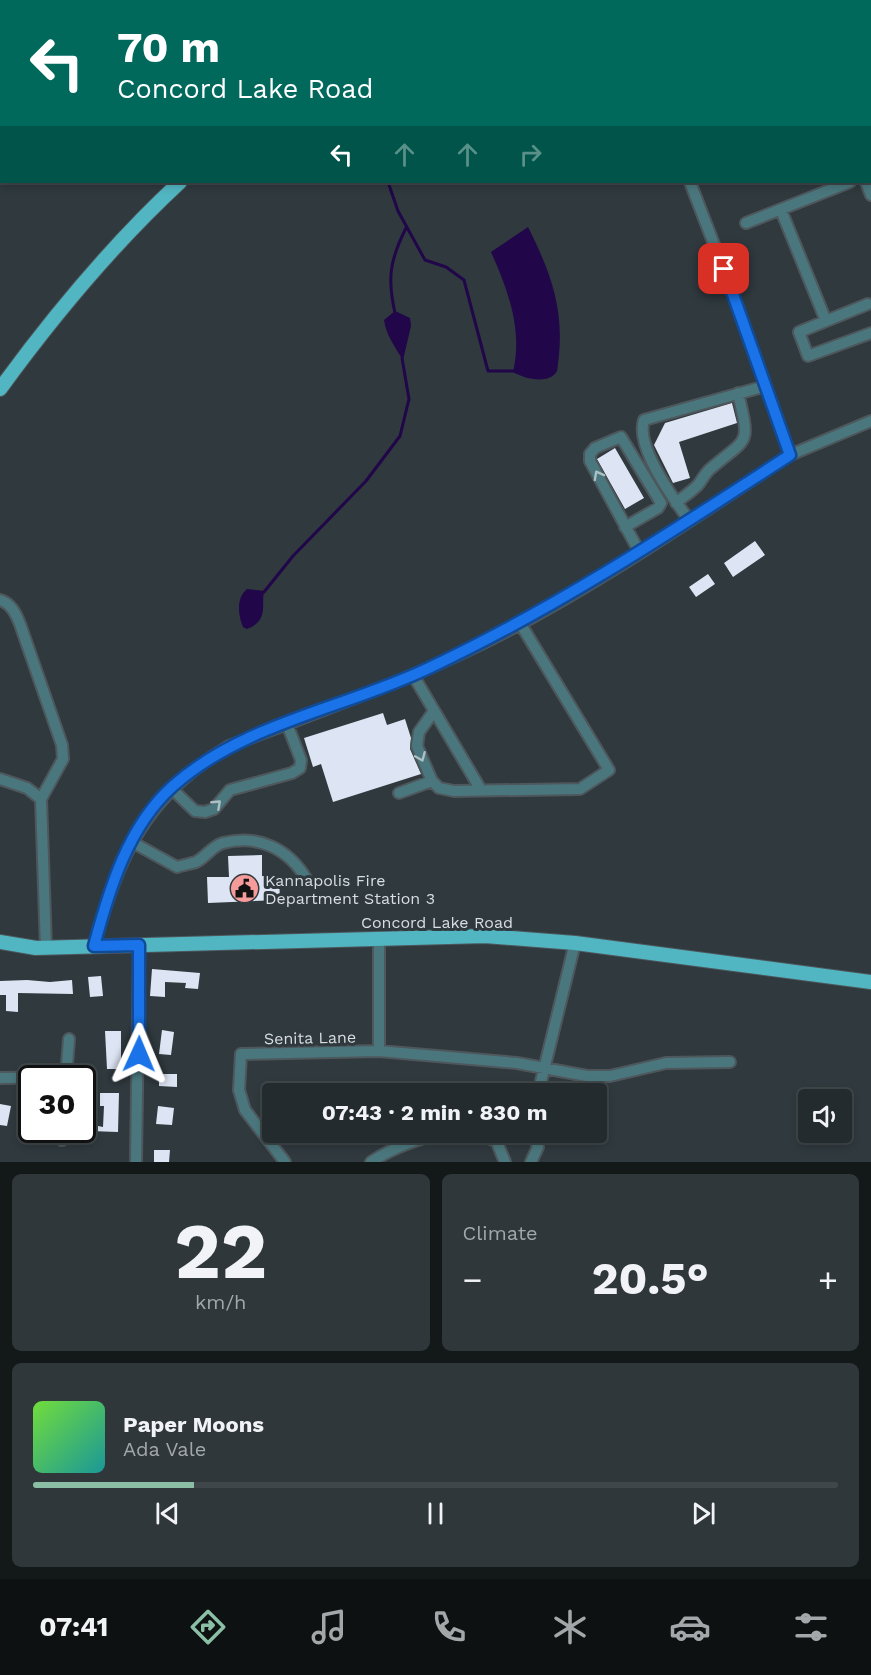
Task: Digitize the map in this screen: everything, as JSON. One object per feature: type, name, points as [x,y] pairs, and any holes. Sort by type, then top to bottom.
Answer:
[{"type":"main road","points":[[0,388],[43,331],[98,265],[179,183]]},
{"type":"main road","name":"Concord Lake Road","points":[[0,942],[46,948],[485,936],[575,942],[871,982]]},
{"type":"street","points":[[690,183],[790,455]]},
{"type":"street","points":[[746,223],[848,183]]},
{"type":"street","points":[[781,210],[825,321]]},
{"type":"street","points":[[870,306],[799,332],[808,356],[871,333]]},
{"type":"street","points":[[690,521],[659,475],[642,432],[644,420],[766,386]]},
{"type":"street","points":[[676,503],[698,485],[709,470],[735,452],[745,437],[746,428],[738,393]]},
{"type":"street","points":[[94,946],[114,883],[143,822],[171,788],[200,764],[229,746],[413,675],[520,623],[640,553],[790,455],[871,421]]},
{"type":"street","points":[[625,527],[658,508],[661,503],[621,437],[595,448],[590,454],[590,461],[625,527],[640,553]]},
{"type":"street","points":[[0,600],[6,602],[14,611],[20,624],[62,745],[63,759],[41,800],[46,948]]},
{"type":"street","points":[[434,711],[419,732],[417,746],[432,781],[439,788],[454,791],[580,789],[609,770],[520,623]]},
{"type":"street","points":[[413,675],[481,790]]},
{"type":"street","points":[[171,788],[195,811],[205,812],[214,809],[230,790],[292,773],[300,768],[301,760],[287,724]]},
{"type":"street","points":[[0,779],[27,788],[41,800]]},
{"type":"street","points":[[399,793],[432,781]]},
{"type":"street","points":[[132,842],[177,867],[197,861],[224,843],[269,844],[298,864],[307,880]]},
{"type":"street","points":[[379,938],[379,1051]]},
{"type":"street","points":[[541,1083],[575,942]]},
{"type":"street","points":[[136,1162],[139,945]]},
{"type":"street","points":[[68,1065],[69,1039]]},
{"type":"street","name":"Senita Lane","points":[[285,1162],[245,1110],[239,1090],[241,1054],[379,1051],[545,1067],[587,1076],[610,1076],[666,1063],[730,1062]]},
{"type":"street","points":[[0,1078],[18,1078]]},
{"type":"street","points":[[371,1162],[387,1158],[413,1143]]},
{"type":"street","points":[[500,1143],[499,1152],[505,1162]]},
{"type":"street","points":[[531,1162],[538,1147],[536,1143]]},
{"type":"shaded area","points":[[528,227],[551,280],[560,331],[557,371],[543,379],[524,377],[513,372],[516,356],[515,326],[508,296],[491,252]]},
{"type":"shaded area","points":[[395,311],[410,318],[411,326],[403,360],[389,336],[384,320]]},
{"type":"shaded area","points":[[247,589],[264,591],[263,613],[259,622],[247,629],[241,622],[239,607],[241,597]]},
{"type":"building","points":[[732,403],[737,423],[679,442],[690,478],[673,483],[654,445],[665,423]]},
{"type":"building","points":[[615,448],[644,498],[625,509],[597,459]]},
{"type":"building","points":[[755,541],[765,555],[733,577],[724,563]]},
{"type":"building","points":[[708,574],[715,584],[696,597],[689,587]]},
{"type":"building","points":[[383,713],[387,725],[405,719],[411,738],[410,749],[421,774],[333,802],[321,764],[313,767],[304,738]]},
{"type":"building","name":"Kannapolis Fire Department Station 3","points":[[262,855],[262,876],[279,876],[280,900],[208,903],[207,877],[229,877],[228,856]]},
{"type":"building","points":[[152,969],[200,973],[198,989],[185,988],[186,983],[165,982],[165,997],[150,996]]},
{"type":"building","points":[[101,976],[103,996],[90,997],[88,977]]},
{"type":"building","points":[[72,980],[73,994],[18,993],[18,1012],[6,1011],[6,995],[0,995],[0,981],[50,982]]},
{"type":"building","points":[[162,1030],[174,1032],[171,1055],[159,1054]]},
{"type":"building","points":[[105,1031],[121,1031],[121,1069],[107,1069]]},
{"type":"building","points":[[159,1074],[177,1074],[177,1087],[159,1086]]},
{"type":"building","points":[[100,1093],[119,1093],[118,1132],[96,1131],[96,1126],[103,1127],[104,1106],[100,1106]]},
{"type":"building","points":[[0,1104],[11,1106],[7,1126],[0,1125]]},
{"type":"building","points":[[158,1106],[174,1108],[172,1125],[156,1124]]},
{"type":"building","points":[[154,1150],[170,1150],[169,1162],[154,1162]]},
{"type":"waterway","points":[[388,183],[398,211],[425,260],[446,267],[464,280],[488,371],[517,371]]},
{"type":"waterway","points":[[395,313],[391,289],[393,260],[406,228]]},
{"type":"waterway","points":[[264,592],[293,556],[366,481],[400,436],[409,399],[402,358]]},
{"type":"place","name":"Kannapolis Fire Department Station 3","points":[[244,889]]},
{"type":"route","points":[[139,1054],[139,945],[94,946],[126,852],[143,822],[171,788],[206,760],[229,746],[428,669],[506,632],[640,553],[790,455],[724,269]]}]
